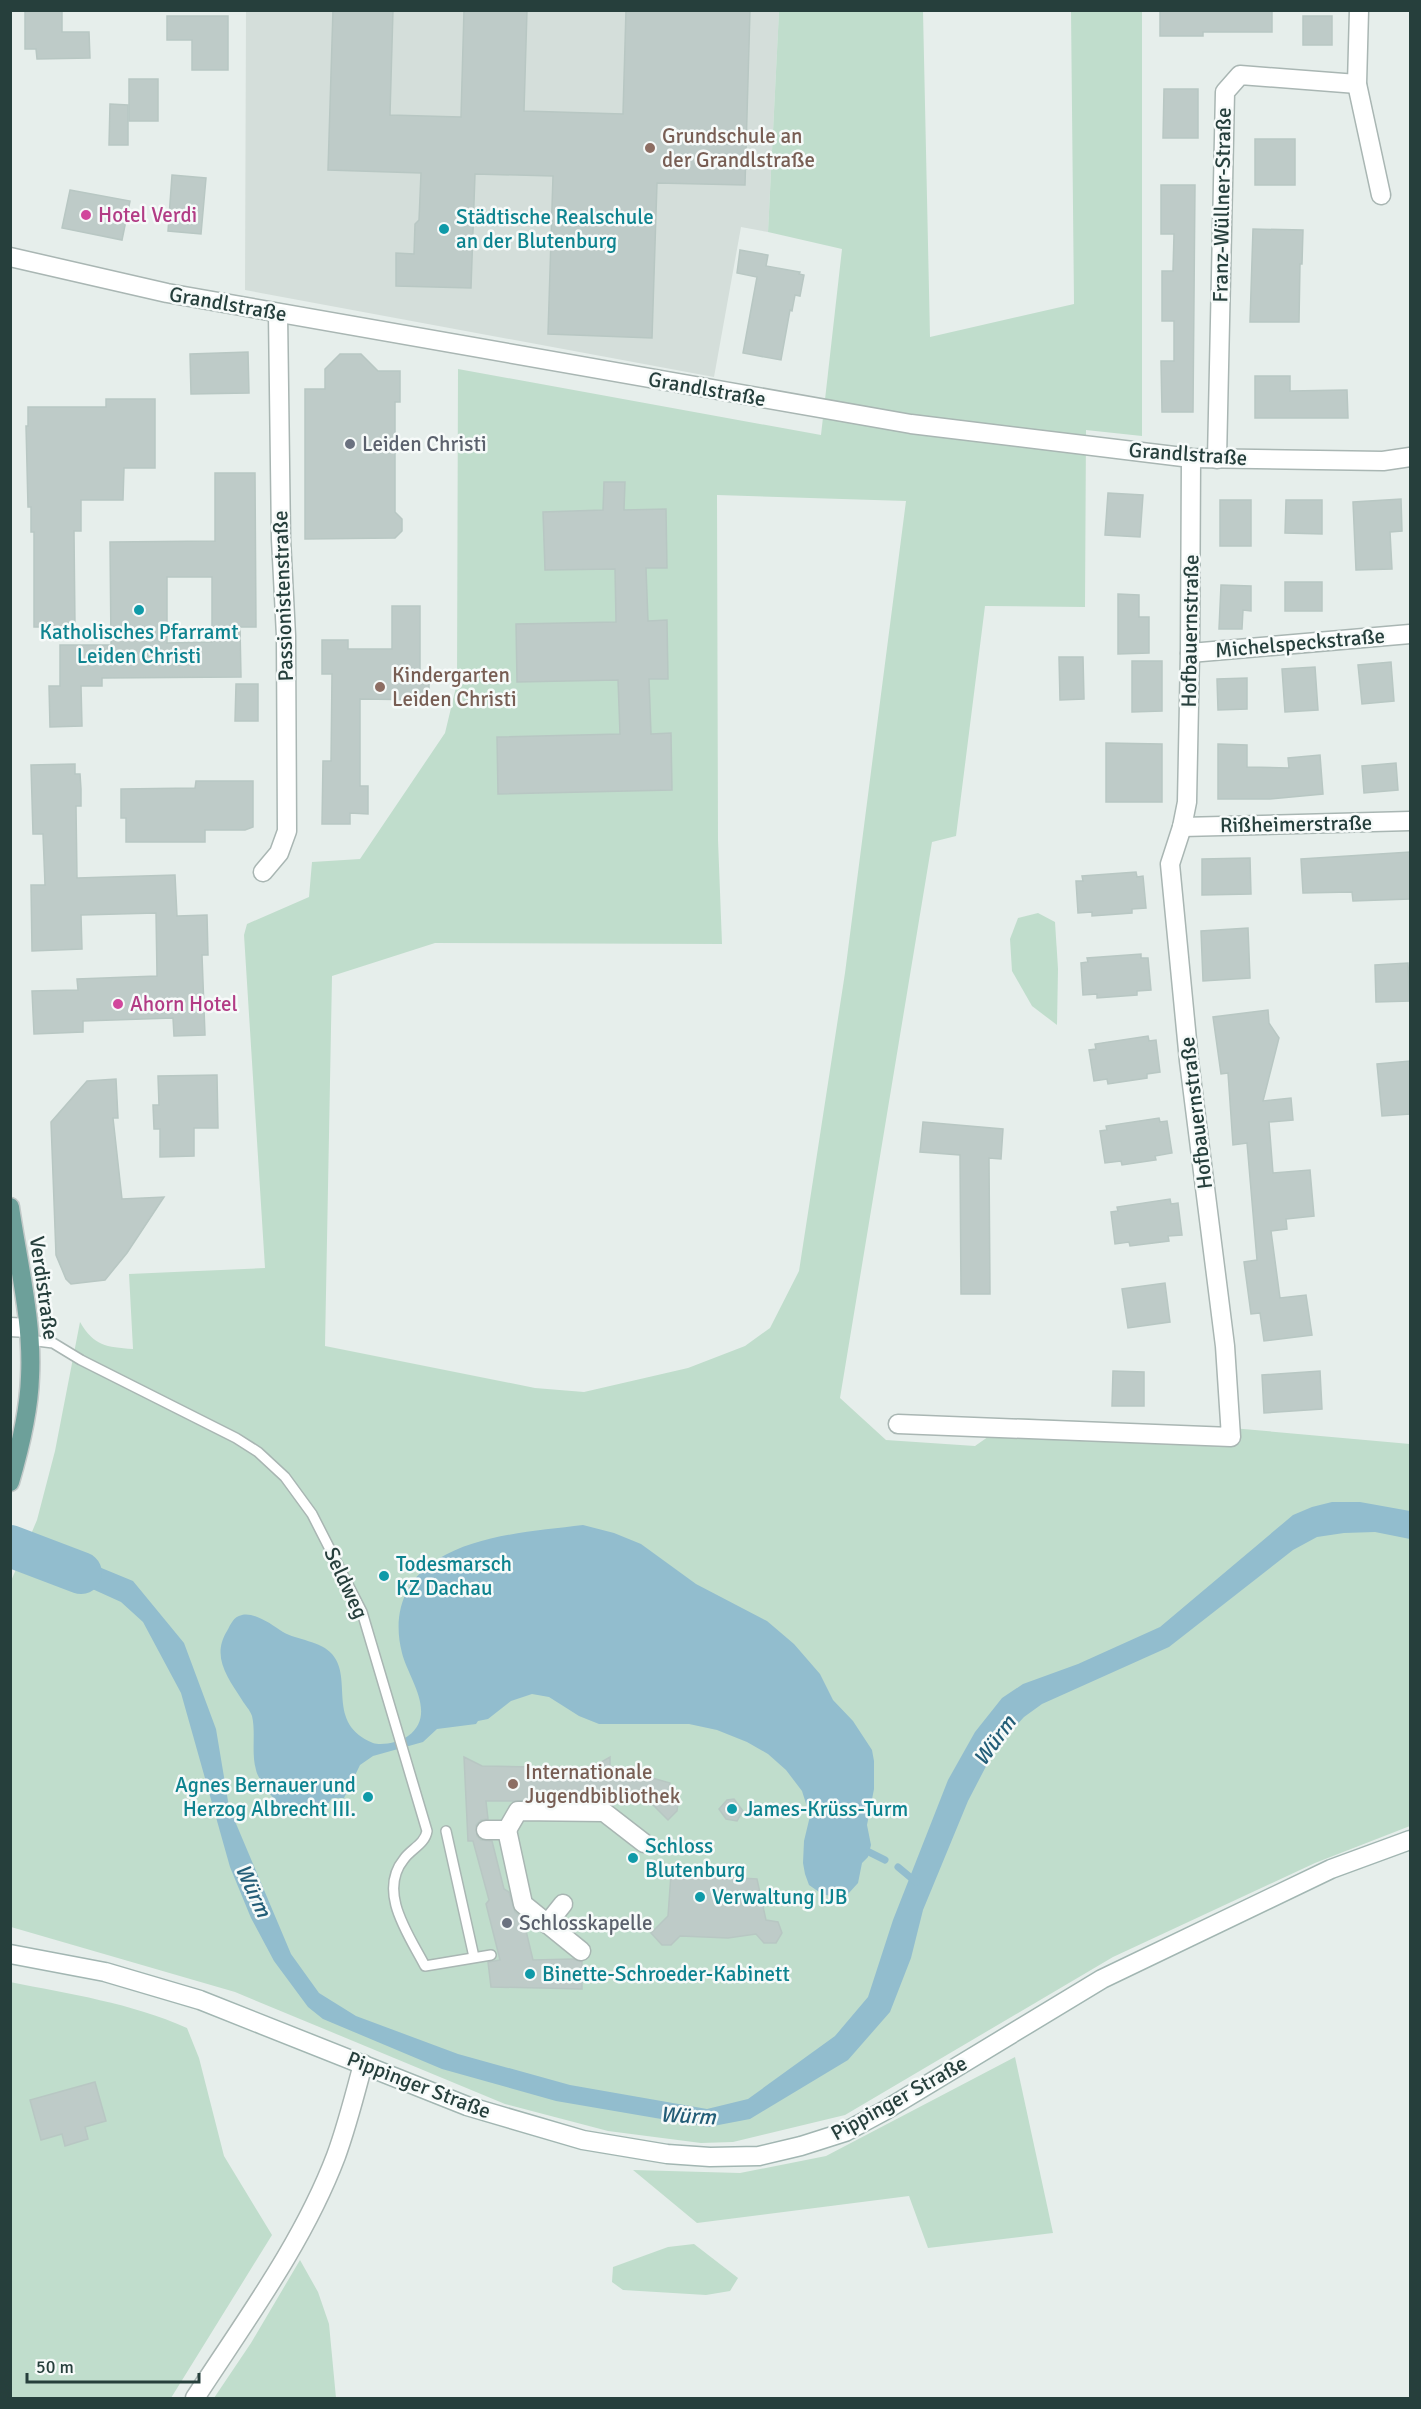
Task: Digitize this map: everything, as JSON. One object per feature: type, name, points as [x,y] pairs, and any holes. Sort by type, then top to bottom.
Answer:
[{"type":"main road","name":"Verdistraße","points":[[10,1207],[30,1377],[25,1420],[10,1482]]},
{"type":"street","points":[[1359,10],[1357,84],[1381,195]]},
{"type":"street","name":"Franz-Wüllner-Straße","points":[[1217,459],[1225,92],[1240,75],[1357,84]]},
{"type":"street","name":"Grandlstraße","points":[[10,257],[167,293],[911,424],[1191,458],[1383,461],[1410,457]]},
{"type":"street","name":"Passionistenstraße","points":[[263,872],[279,853],[287,831],[286,636],[281,539],[278,313]]},
{"type":"street","name":"Hofbauernstraße","points":[[898,1424],[1231,1437],[1225,1346],[1189,1061],[1170,864],[1187,802],[1191,458]]},
{"type":"street","name":"Michelspeckstraße","points":[[1190,653],[1410,634]]},
{"type":"street","name":"Rißheimerstraße","points":[[1182,827],[1410,821]]},
{"type":"street","points":[[581,1951],[523,1904],[507,1830],[518,1811],[604,1812],[616,1826],[644,1843]]},
{"type":"street","points":[[486,1830],[507,1830]]},
{"type":"street","name":"Pippinger Straße","points":[[10,1954],[105,1972],[166,1989],[218,2006],[467,2106],[583,2140],[667,2154],[710,2157],[759,2156],[845,2132],[884,2111],[1102,1979],[1331,1869],[1410,1839]]},
{"type":"street","points":[[547,1923],[563,1905]]},
{"type":"street","points":[[195,2398],[293,2244],[318,2197],[336,2156],[363,2064]]},
{"type":"lane","name":"Seldweg","points":[[23,1332],[53,1343],[81,1360],[236,1438],[258,1452],[285,1477],[312,1514],[362,1612],[427,1834],[423,1841],[407,1854],[396,1872],[393,1882],[394,1901],[425,1966],[474,1958]]},
{"type":"lane","points":[[446,1831],[474,1958],[491,1955]]},
{"type":"shaded area","points":[[246,11],[779,11],[768,232],[741,227],[714,377],[245,290]]},
{"type":"green space","points":[[779,11],[923,11],[930,337],[1074,304],[1071,11],[1142,11],[1142,436],[1086,430],[1085,607],[985,606],[956,836],[932,842],[840,1398],[886,1440],[975,1446],[1015,1418],[1232,1428],[1410,1444],[1410,1826],[1315,1863],[1113,1957],[845,2115],[733,2142],[701,2143],[608,2131],[505,2104],[235,1992],[11,1927],[11,1581],[37,1520],[55,1451],[80,1322],[96,1341],[108,1346],[133,1349],[129,1274],[265,1268],[244,935],[247,924],[309,897],[312,862],[360,859],[445,733],[457,683],[458,369],[821,435],[842,249],[768,232]],"holes":[[[717,495],[906,501],[845,973],[799,1271],[770,1328],[745,1346],[688,1368],[584,1392],[535,1388],[325,1346],[332,976],[435,943],[722,944],[718,840]]]},
{"type":"green space","points":[[1038,913],[1055,922],[1058,969],[1057,1025],[1032,1006],[1012,971],[1010,939],[1018,918]]},
{"type":"green space","points":[[10,1982],[122,2006],[187,2028],[199,2058],[224,2156],[272,2235],[171,2398],[11,2398]]},
{"type":"green space","points":[[1015,2057],[1053,2233],[928,2248],[909,2196],[697,2223],[633,2170],[740,2173],[826,2156]]},
{"type":"green space","points":[[694,2244],[738,2278],[730,2291],[706,2295],[623,2290],[612,2282],[613,2267],[668,2247]]},
{"type":"green space","points":[[300,2260],[318,2292],[329,2324],[336,2398],[214,2398],[251,2343]]},
{"type":"water","points":[[1332,1502],[1360,1502],[1410,1511],[1410,1539],[1375,1532],[1317,1537],[1293,1550],[1169,1647],[1042,1704],[1024,1717],[995,1749],[968,1801],[923,1910],[911,1958],[890,2012],[848,2060],[750,2119],[708,2127],[556,2101],[442,2069],[323,2019],[308,2007],[274,1961],[251,1918],[230,1867],[181,1693],[143,1622],[121,1602],[24,1558],[31,1539],[133,1581],[184,1643],[216,1729],[229,1807],[291,1954],[319,1993],[356,2016],[458,2054],[570,2085],[707,2109],[748,2099],[835,2036],[868,1997],[893,1920],[948,1780],[975,1732],[1002,1698],[1023,1684],[1078,1664],[1160,1627],[1293,1515]]},
{"type":"water","points":[[583,1525],[614,1533],[641,1544],[696,1584],[767,1621],[794,1644],[820,1674],[833,1700],[853,1721],[872,1750],[874,1761],[874,1789],[867,1825],[871,1845],[868,1857],[862,1863],[858,1883],[848,1894],[835,1897],[822,1894],[809,1885],[803,1863],[804,1841],[810,1816],[802,1791],[786,1770],[768,1754],[747,1742],[717,1730],[689,1724],[599,1724],[579,1716],[549,1697],[532,1694],[511,1701],[488,1719],[478,1721],[476,1724],[437,1729],[423,1742],[373,1756],[360,1765],[344,1798],[332,1798],[325,1809],[297,1811],[283,1806],[270,1794],[256,1770],[252,1716],[227,1675],[221,1658],[222,1641],[234,1619],[242,1615],[252,1615],[289,1635],[322,1646],[332,1654],[338,1664],[345,1713],[349,1724],[358,1734],[373,1743],[396,1742],[408,1736],[417,1727],[421,1717],[418,1696],[405,1663],[399,1639],[400,1612],[409,1588],[417,1577],[438,1559],[471,1544],[508,1535]]},
{"type":"building","points":[[25,10],[62,10],[62,32],[89,32],[90,58],[37,59],[36,49],[25,49]]},
{"type":"building","points":[[333,10],[393,10],[390,115],[461,117],[464,10],[527,10],[524,111],[623,114],[626,10],[750,10],[745,185],[657,183],[652,338],[548,334],[553,176],[475,174],[471,288],[396,286],[396,253],[414,254],[415,224],[419,220],[421,173],[328,170]]},
{"type":"building","points":[[1160,10],[1272,10],[1272,32],[1203,32],[1203,36],[1160,36]]},
{"type":"building","points":[[167,16],[228,16],[228,70],[192,70],[192,40],[167,40]]},
{"type":"building","points":[[1303,16],[1332,16],[1332,45],[1303,45]]},
{"type":"building","points":[[129,79],[158,79],[158,121],[129,121]]},
{"type":"building","points":[[1164,89],[1198,89],[1198,138],[1163,138]]},
{"type":"building","points":[[110,104],[128,105],[128,145],[109,145]]},
{"type":"building","points":[[1255,139],[1295,139],[1295,185],[1255,185]]},
{"type":"building","points":[[172,175],[206,178],[201,234],[168,231]]},
{"type":"building","points":[[1161,185],[1195,185],[1193,412],[1162,412],[1161,361],[1174,361],[1174,321],[1162,321],[1162,271],[1173,271],[1174,234],[1161,234]]},
{"type":"building","points":[[70,190],[130,201],[122,240],[62,228]]},
{"type":"building","points":[[1253,229],[1303,230],[1299,322],[1250,322]]},
{"type":"building","points":[[740,250],[768,255],[766,266],[800,272],[799,274],[804,275],[800,296],[795,295],[792,311],[790,310],[781,360],[743,353],[757,277],[737,273]]},
{"type":"building","points":[[248,352],[249,393],[191,394],[190,354]]},
{"type":"building","name":"Leiden Christi","points":[[340,354],[361,354],[378,371],[400,371],[400,402],[395,402],[395,512],[402,519],[402,531],[395,538],[305,539],[305,389],[325,389],[325,369]]},
{"type":"building","points":[[1255,376],[1290,376],[1290,391],[1347,390],[1348,418],[1255,418]]},
{"type":"building","points":[[106,399],[155,399],[155,468],[124,468],[123,500],[81,500],[81,531],[74,531],[75,627],[34,627],[34,532],[31,532],[31,507],[28,507],[26,426],[28,426],[28,407],[106,407]]},
{"type":"building","points":[[215,473],[255,473],[256,627],[240,627],[241,677],[102,678],[102,686],[81,686],[82,726],[50,727],[49,686],[60,686],[60,645],[111,645],[110,542],[215,541]],"holes":[[[167,577],[212,577],[212,642],[167,643]]]},
{"type":"building","points":[[604,482],[625,482],[624,510],[666,509],[667,568],[646,568],[648,621],[667,620],[668,679],[649,679],[651,734],[671,733],[672,790],[498,794],[497,737],[620,734],[618,680],[517,682],[516,624],[616,622],[615,569],[545,570],[543,512],[603,510]]},
{"type":"building","points":[[1108,493],[1143,495],[1140,537],[1105,535]]},
{"type":"building","points":[[1401,499],[1402,531],[1390,532],[1392,569],[1356,570],[1353,502]]},
{"type":"building","points":[[1220,500],[1251,500],[1251,546],[1220,546]]},
{"type":"building","points":[[1286,500],[1322,500],[1322,534],[1285,533]]},
{"type":"building","points":[[1285,582],[1322,582],[1322,611],[1285,611]]},
{"type":"building","points":[[1221,585],[1251,586],[1251,611],[1243,610],[1242,629],[1219,629]]},
{"type":"building","points":[[1118,594],[1139,595],[1139,617],[1149,617],[1149,653],[1118,654]]},
{"type":"building","name":"Kindergarten Leiden Christi","points":[[392,606],[420,606],[420,673],[429,673],[429,700],[360,699],[360,786],[368,786],[368,814],[350,813],[350,824],[322,824],[323,761],[331,761],[332,674],[322,674],[322,640],[348,640],[348,649],[392,649]]},
{"type":"building","points":[[1059,657],[1083,657],[1084,699],[1060,700]]},
{"type":"building","points":[[1132,661],[1162,661],[1162,711],[1132,712]]},
{"type":"building","points":[[1391,662],[1394,701],[1362,704],[1358,665]]},
{"type":"building","points":[[1315,667],[1318,710],[1285,712],[1282,669]]},
{"type":"building","points":[[1247,678],[1247,709],[1218,710],[1217,679]]},
{"type":"building","points":[[236,684],[258,684],[258,721],[235,721]]},
{"type":"building","points":[[1106,743],[1162,744],[1162,802],[1106,802]]},
{"type":"building","points":[[1218,744],[1247,745],[1247,767],[1289,768],[1288,758],[1320,755],[1323,794],[1270,799],[1218,799]]},
{"type":"building","points":[[1396,763],[1398,790],[1364,793],[1362,766]]},
{"type":"building","points":[[75,764],[75,774],[80,774],[81,789],[81,806],[76,806],[77,878],[175,875],[177,916],[207,915],[208,955],[202,955],[205,1035],[174,1036],[173,1018],[83,1021],[83,1032],[34,1034],[32,991],[78,990],[77,979],[157,976],[156,913],[81,915],[82,949],[32,951],[31,885],[45,885],[43,834],[33,834],[31,765]]},
{"type":"building","points":[[196,781],[253,781],[253,827],[245,830],[205,830],[205,842],[126,842],[126,818],[121,818],[121,789],[195,788]]},
{"type":"building","points":[[1410,852],[1410,899],[1353,901],[1352,892],[1303,893],[1301,859]]},
{"type":"building","points":[[1250,858],[1251,894],[1202,895],[1202,859]]},
{"type":"building","points":[[1136,872],[1137,877],[1143,876],[1146,908],[1132,909],[1132,913],[1092,916],[1092,912],[1078,913],[1076,881],[1083,881],[1082,876]]},
{"type":"building","points":[[1248,928],[1250,978],[1203,981],[1201,931]]},
{"type":"building","points":[[1141,954],[1141,958],[1148,958],[1151,990],[1137,991],[1137,995],[1097,998],[1097,994],[1083,995],[1081,963],[1088,962],[1087,958]]},
{"type":"building","points":[[1408,963],[1410,1001],[1376,1002],[1375,965]]},
{"type":"building","points":[[1268,1010],[1269,1023],[1279,1038],[1263,1101],[1291,1098],[1293,1120],[1269,1122],[1273,1173],[1310,1170],[1314,1216],[1286,1219],[1287,1229],[1271,1231],[1280,1298],[1306,1295],[1312,1335],[1264,1341],[1260,1313],[1251,1314],[1244,1262],[1257,1260],[1247,1143],[1233,1145],[1228,1073],[1221,1074],[1213,1017]]},
{"type":"building","points":[[1148,1036],[1149,1041],[1156,1040],[1160,1072],[1147,1074],[1147,1078],[1108,1084],[1107,1079],[1094,1081],[1089,1050],[1096,1049],[1095,1044]]},
{"type":"building","points":[[1410,1061],[1410,1114],[1382,1116],[1377,1064]]},
{"type":"building","points":[[217,1075],[218,1128],[194,1128],[194,1156],[160,1157],[160,1129],[154,1129],[153,1105],[159,1105],[158,1076]]},
{"type":"building","points":[[116,1079],[118,1118],[113,1118],[122,1199],[164,1197],[127,1253],[105,1280],[71,1284],[66,1279],[56,1255],[51,1122],[87,1081]]},
{"type":"building","points":[[1159,1118],[1160,1122],[1167,1121],[1172,1153],[1155,1156],[1156,1160],[1122,1165],[1121,1161],[1105,1163],[1100,1131],[1107,1130],[1106,1126]]},
{"type":"building","points":[[923,1122],[1003,1129],[1001,1159],[989,1158],[990,1294],[961,1294],[960,1155],[920,1152]]},
{"type":"building","points":[[1170,1199],[1171,1204],[1178,1203],[1182,1235],[1168,1236],[1169,1241],[1130,1246],[1129,1242],[1115,1244],[1111,1212],[1118,1211],[1117,1207]]},
{"type":"building","points":[[1165,1283],[1170,1322],[1128,1328],[1122,1289]]},
{"type":"building","points":[[1113,1371],[1144,1372],[1144,1406],[1112,1406]]},
{"type":"building","points":[[1320,1371],[1322,1409],[1264,1413],[1262,1375]]},
{"type":"building","points":[[464,1757],[482,1766],[591,1768],[610,1757],[610,1766],[670,1783],[668,1791],[678,1803],[677,1811],[668,1820],[651,1803],[608,1789],[606,1801],[486,1801],[488,1819],[481,1820],[476,1825],[477,1836],[481,1840],[492,1841],[504,1889],[509,1892],[515,1912],[523,1918],[533,1960],[573,1959],[582,1962],[582,1989],[491,1987],[488,1962],[500,1960],[486,1904],[489,1900],[473,1841],[468,1841]]},
{"type":"building","points":[[734,1799],[743,1811],[737,1821],[726,1819],[719,1809],[727,1800]]},
{"type":"building","points":[[671,1874],[757,1879],[766,1920],[778,1922],[782,1933],[776,1943],[764,1943],[756,1934],[728,1938],[680,1936],[671,1945],[662,1945],[651,1933],[668,1916]]},
{"type":"building","points":[[95,2082],[106,2121],[85,2127],[88,2139],[65,2146],[62,2134],[41,2140],[30,2100]]},
{"type":"waterway","name":"Würm","points":[[10,1546],[81,1573]]},
{"type":"waterway","points":[[869,1852],[885,1860]]},
{"type":"waterway","points":[[898,1867],[916,1882]]},
{"type":"place","name":"Grundschule an der Grandlstraße","points":[[650,148]]},
{"type":"place","name":"Hotel Verdi","points":[[86,215]]},
{"type":"place","name":"Städtische Realschule an der Blutenburg","points":[[444,229]]},
{"type":"place","name":"Leiden Christi","points":[[350,444]]},
{"type":"place","name":"Katholisches Pfarramt Leiden Christi","points":[[139,610]]},
{"type":"place","name":"Kindergarten Leiden Christi","points":[[380,687]]},
{"type":"place","name":"Ahorn Hotel","points":[[118,1004]]},
{"type":"place","name":"Todesmarsch KZ Dachau","points":[[384,1576]]},
{"type":"place","name":"Internationale Jugendbibliothek","points":[[513,1784]]},
{"type":"place","name":"Agnes Bernauer und Herzog Albrecht III.","points":[[368,1797]]},
{"type":"place","name":"James-Krüss-Turm","points":[[732,1809]]},
{"type":"place","name":"Schloss Blutenburg","points":[[633,1858]]},
{"type":"place","name":"Verwaltung IJB","points":[[700,1897]]},
{"type":"place","name":"Schlosskapelle","points":[[507,1923]]},
{"type":"place","name":"Binette-Schroeder-Kabinett","points":[[530,1974]]}]
